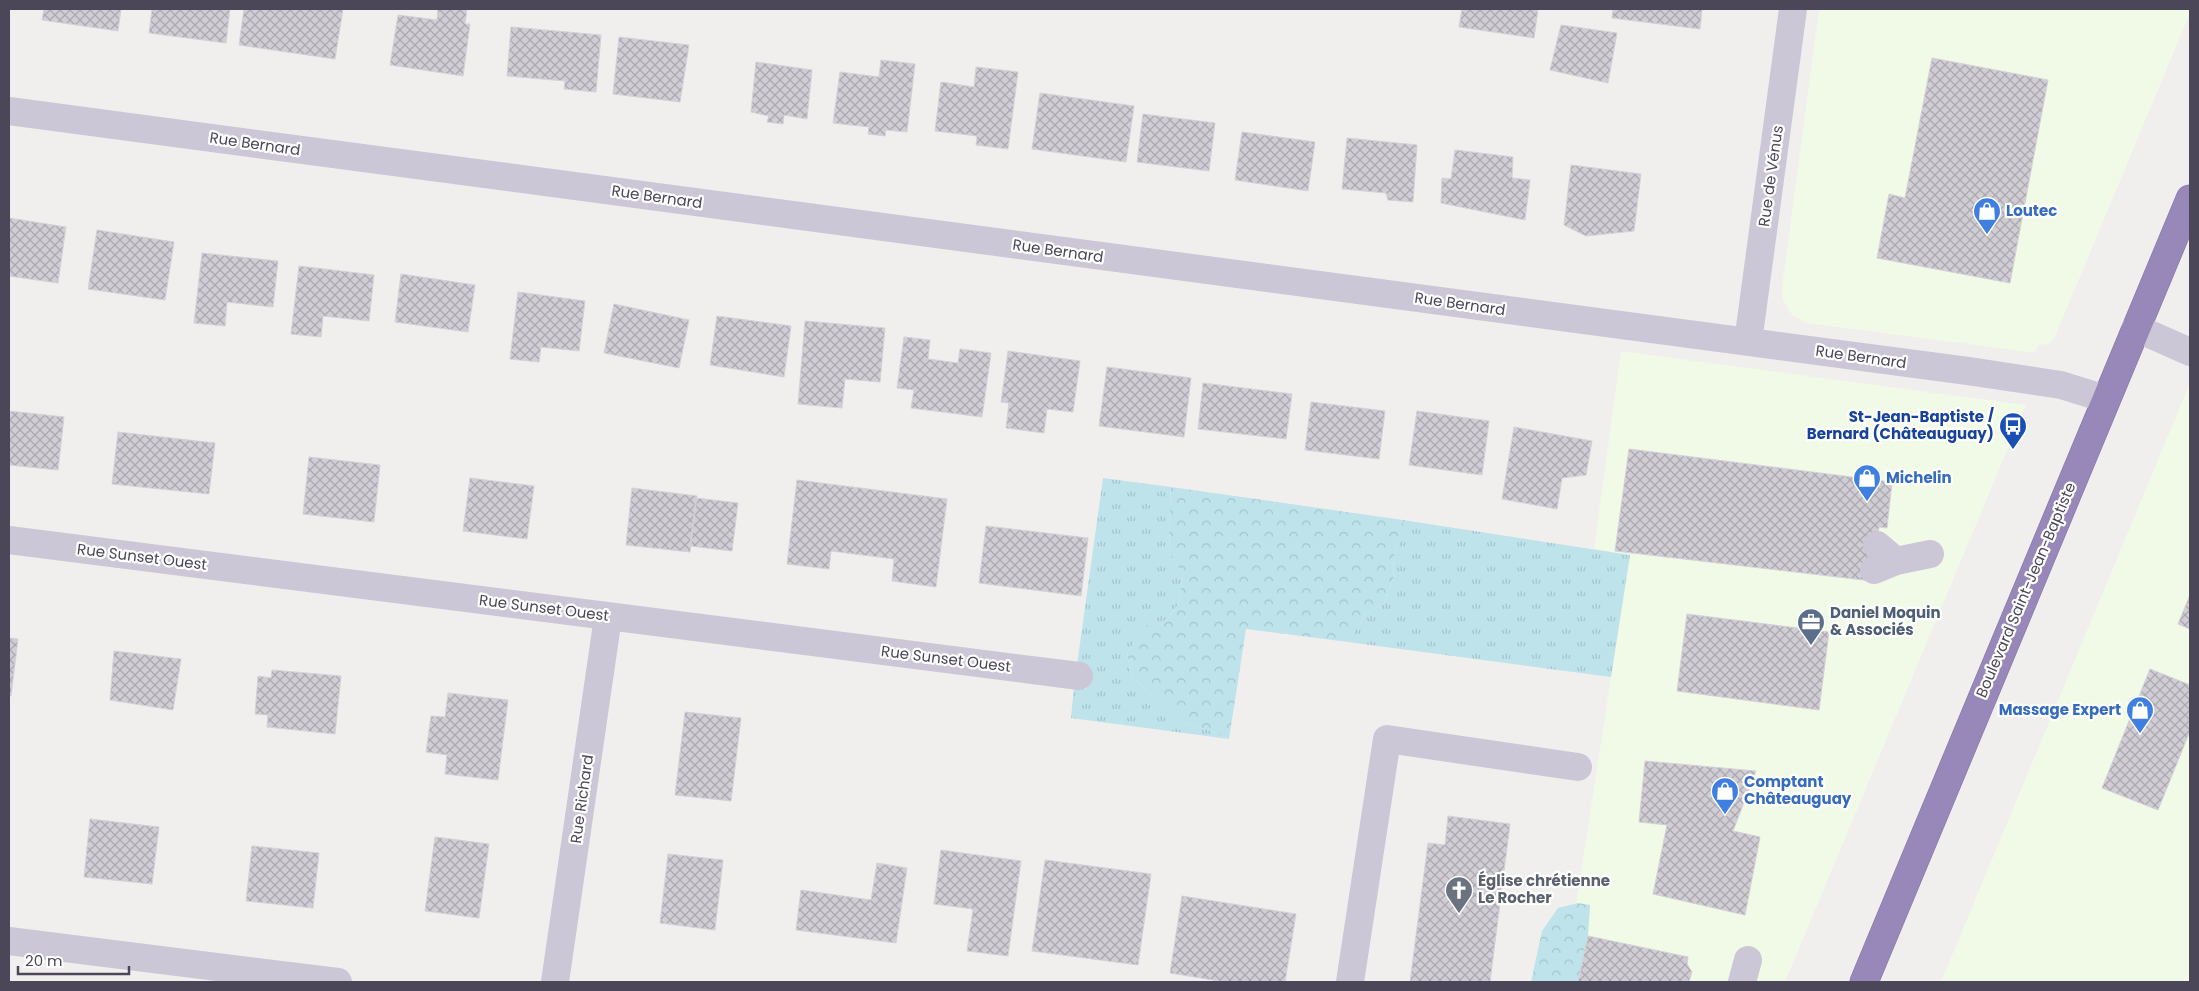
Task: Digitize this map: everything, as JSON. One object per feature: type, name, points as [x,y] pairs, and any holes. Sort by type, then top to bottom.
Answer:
[{"type":"highway","name":"Boulevard Saint-Jean-Baptiste","points":[[1864,982],[2190,199]]},
{"type":"street","name":"Rue de Vénus","points":[[1748,342],[1793,9]]},
{"type":"street","name":"Rue Bernard","points":[[9,111],[1748,342],[2061,385],[2106,399]]},
{"type":"street","points":[[2136,328],[2190,352]]},
{"type":"street","name":"Rue Sunset Ouest","points":[[9,540],[1079,676]]},
{"type":"street","points":[[1882,558],[1930,554]]},
{"type":"street","name":"Rue Richard","points":[[555,982],[608,616]]},
{"type":"street","points":[[1350,982],[1387,739],[1578,767]]},
{"type":"street","points":[[9,941],[338,982]]},
{"type":"shaded area","points":[[1819,9],[2190,9],[2190,13],[2054,339],[2048,344],[2038,345],[2035,353],[1807,323],[1792,315],[1783,301],[1782,288]]},
{"type":"shaded area","points":[[1621,351],[2026,405],[1785,982],[1564,982],[1630,555],[1594,549]]},
{"type":"shaded area","points":[[2190,383],[2189,982],[1941,982],[2067,679]]},
{"type":"green space","points":[[1103,478],[1171,487],[1170,554],[1183,575],[1179,603],[1167,620],[1144,627],[1127,653],[1131,676],[1182,722],[1209,730],[1229,739],[1071,718],[1074,687],[1086,689],[1090,667],[1077,665]]},
{"type":"green space","points":[[1171,487],[1403,520],[1403,536],[1394,556],[1393,579],[1385,602],[1365,615],[1348,642],[1246,629],[1229,739],[1209,730],[1182,722],[1131,676],[1127,653],[1144,626],[1167,620],[1179,603],[1183,575],[1170,554]]},
{"type":"green space","points":[[1403,520],[1630,555],[1611,677],[1348,642],[1365,615],[1385,602],[1393,579],[1394,556],[1403,536]]},
{"type":"green space","points":[[1578,903],[1590,905],[1588,936],[1578,982],[1531,982],[1542,931],[1558,908]]},
{"type":"building","points":[[44,9],[121,9],[118,31],[42,20]]},
{"type":"building","points":[[152,9],[230,9],[226,43],[149,33]]},
{"type":"building","points":[[244,9],[343,9],[335,59],[239,45]]},
{"type":"building","points":[[438,9],[467,9],[465,24],[470,24],[463,76],[390,65],[398,15],[437,20]]},
{"type":"building","points":[[1462,9],[1538,9],[1534,38],[1459,27]]},
{"type":"building","points":[[1613,9],[1702,9],[1700,29],[1612,18]]},
{"type":"building","points":[[1561,25],[1617,33],[1608,83],[1550,70]]},
{"type":"building","points":[[511,27],[601,35],[596,92],[564,89],[565,81],[507,76]]},
{"type":"building","points":[[619,37],[689,45],[680,102],[613,94]]},
{"type":"building","points":[[1932,58],[2048,80],[2010,283],[1877,258],[1889,194],[1905,198]]},
{"type":"building","points":[[881,60],[915,64],[907,132],[886,130],[885,136],[868,134],[869,127],[833,123],[840,72],[879,77]]},
{"type":"building","points":[[756,62],[812,70],[807,119],[784,115],[783,124],[767,122],[769,116],[751,112]]},
{"type":"building","points":[[976,67],[1018,72],[1008,149],[976,145],[977,136],[935,131],[941,82],[974,87]]},
{"type":"building","points":[[1040,93],[1134,106],[1126,162],[1032,149]]},
{"type":"building","points":[[1143,114],[1215,123],[1209,171],[1137,162]]},
{"type":"building","points":[[1242,132],[1315,142],[1308,191],[1235,180]]},
{"type":"building","points":[[1347,138],[1417,145],[1413,202],[1388,200],[1386,193],[1342,189]]},
{"type":"building","points":[[1455,150],[1513,157],[1512,178],[1530,180],[1525,220],[1441,203],[1442,178],[1451,179]]},
{"type":"building","points":[[1571,165],[1641,174],[1634,231],[1586,236],[1564,225]]},
{"type":"building","points":[[9,218],[66,227],[58,283],[9,276]]},
{"type":"building","points":[[97,230],[174,242],[165,300],[88,289]]},
{"type":"building","points":[[202,253],[278,261],[273,307],[227,302],[225,326],[194,323]]},
{"type":"building","points":[[299,266],[374,275],[369,321],[323,316],[321,337],[291,334]]},
{"type":"building","points":[[401,274],[475,285],[468,332],[395,322]]},
{"type":"building","points":[[518,292],[585,301],[579,351],[541,347],[539,362],[510,359]]},
{"type":"building","points":[[614,304],[689,320],[679,368],[604,353]]},
{"type":"building","points":[[717,316],[791,326],[784,377],[710,365]]},
{"type":"building","points":[[805,321],[885,328],[880,382],[845,379],[842,408],[798,404]]},
{"type":"building","points":[[904,337],[930,340],[928,359],[958,363],[960,349],[991,353],[982,417],[911,408],[914,390],[897,388]]},
{"type":"building","points":[[1008,351],[1080,361],[1073,412],[1047,409],[1044,433],[1006,428],[1009,403],[1001,402]]},
{"type":"building","points":[[1107,367],[1191,378],[1184,437],[1099,426]]},
{"type":"building","points":[[1203,383],[1292,394],[1286,439],[1198,429]]},
{"type":"building","points":[[1311,402],[1385,411],[1379,459],[1305,450]]},
{"type":"building","points":[[9,411],[64,417],[58,470],[9,465]]},
{"type":"building","points":[[1417,411],[1489,421],[1482,475],[1409,465]]},
{"type":"building","points":[[1514,427],[1592,441],[1586,475],[1562,478],[1557,509],[1502,499]]},
{"type":"building","points":[[118,432],[215,443],[209,494],[112,484]]},
{"type":"building","points":[[1629,449],[1892,482],[1887,528],[1879,527],[1872,581],[1615,551]]},
{"type":"building","points":[[309,457],[380,465],[374,522],[303,514]]},
{"type":"building","points":[[470,478],[534,486],[527,539],[463,531]]},
{"type":"building","points":[[797,480],[947,499],[936,587],[892,581],[894,559],[831,551],[829,569],[787,564]]},
{"type":"building","points":[[632,488],[697,496],[690,552],[626,545]]},
{"type":"building","points":[[696,498],[738,503],[732,551],[690,546]]},
{"type":"building","points":[[986,526],[1088,538],[1081,596],[979,583]]},
{"type":"building","points":[[2190,595],[2190,629],[2178,624]]},
{"type":"building","points":[[1687,614],[1829,632],[1819,710],[1677,691]]},
{"type":"building","points":[[9,638],[18,639],[11,696],[9,696]]},
{"type":"building","points":[[114,651],[181,659],[173,710],[110,700]]},
{"type":"building","points":[[2150,669],[2190,685],[2190,731],[2158,810],[2102,788]]},
{"type":"building","points":[[272,670],[341,676],[335,734],[267,727],[268,715],[255,714],[258,676],[271,678]]},
{"type":"building","points":[[448,693],[508,700],[498,780],[445,774],[447,755],[426,752],[431,716],[445,717]]},
{"type":"building","points":[[685,712],[741,718],[731,801],[675,795]]},
{"type":"building","points":[[1645,761],[1756,771],[1733,831],[1760,837],[1745,915],[1653,894],[1667,825],[1639,822]]},
{"type":"building","name":"Église chrétienne Le Rocher","points":[[1448,816],[1510,824],[1490,982],[1410,982],[1428,843],[1445,845]]},
{"type":"building","points":[[90,819],[159,827],[152,884],[84,877]]},
{"type":"building","points":[[435,837],[489,844],[479,918],[425,911]]},
{"type":"building","points":[[252,846],[319,853],[313,908],[246,901]]},
{"type":"building","points":[[941,850],[1021,861],[1008,956],[967,951],[973,909],[934,904]]},
{"type":"building","points":[[668,854],[723,860],[715,930],[660,923]]},
{"type":"building","points":[[1045,860],[1151,874],[1138,965],[1032,951]]},
{"type":"building","points":[[877,863],[907,868],[896,943],[796,930],[801,890],[871,900]]},
{"type":"building","points":[[1182,896],[1296,914],[1285,982],[1225,982],[1170,973]]},
{"type":"building","points":[[1588,936],[1688,957],[1687,964],[1692,972],[1689,982],[1578,982]]},
{"type":"place","name":"Loutec","points":[[1987,235]]},
{"type":"place","name":"St-Jean-Baptiste / Bernard (Châteauguay)","points":[[2013,450]]},
{"type":"place","name":"Michelin","points":[[1867,502]]},
{"type":"place","name":"Daniel Moquin & Associés","points":[[1811,646]]},
{"type":"place","name":"Massage Expert","points":[[2140,734]]},
{"type":"place","name":"Comptant Châteauguay","points":[[1725,815]]},
{"type":"place","name":"Église chrétienne Le Rocher","points":[[1459,914]]}]
